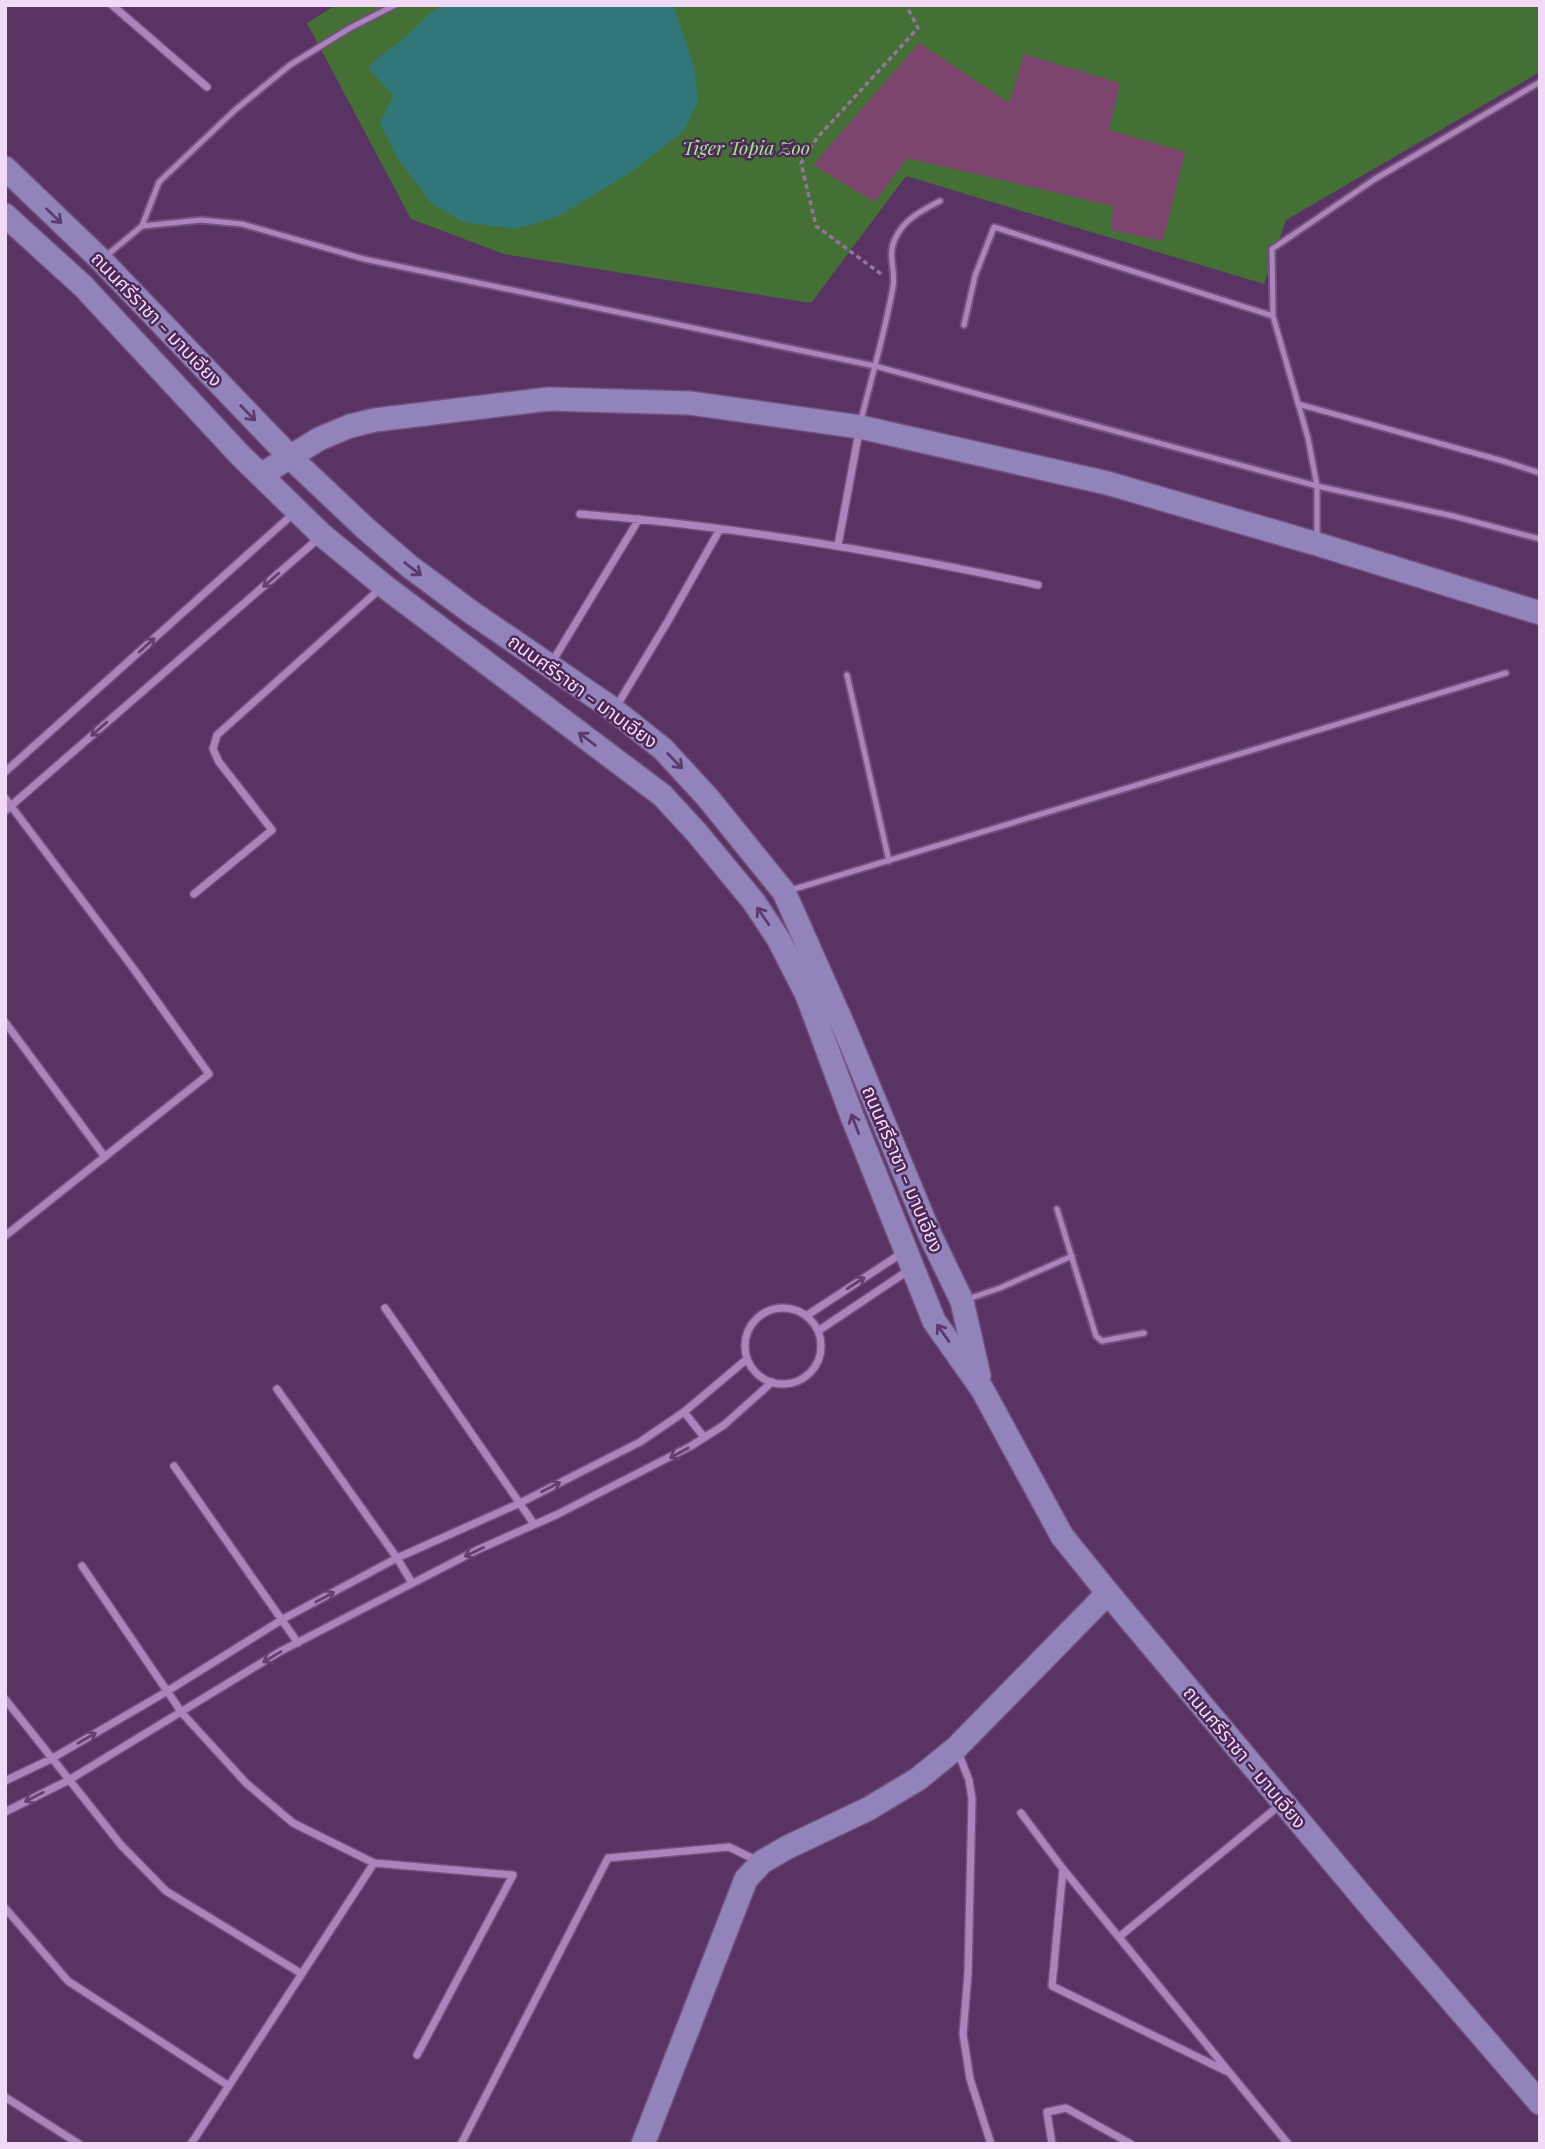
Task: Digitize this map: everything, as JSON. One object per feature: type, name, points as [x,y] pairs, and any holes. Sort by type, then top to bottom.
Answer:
[{"type":"main road","name":"ถนนศรีราชา - มาบเอียง","points":[[5,168],[261,475],[296,511],[322,536],[384,586],[662,795],[754,902],[779,940],[807,995],[934,1321],[982,1389],[1062,1536],[1376,1913],[1540,2103]]},
{"type":"main road","name":"ถนนศรีราชา - มาบเอียง","points":[[5,215],[92,273],[409,566],[614,710],[663,749],[683,769],[785,892],[935,1245],[962,1301],[982,1389]]},
{"type":"main road","points":[[261,475],[319,439],[350,426],[375,420],[549,399],[690,403],[860,427],[1107,483],[1540,613]]},
{"type":"main road","points":[[909,1259],[935,1245]]},
{"type":"main road","points":[[643,2144],[746,1879],[762,1862],[786,1848],[868,1809],[918,1779],[956,1748],[1108,1593]]},
{"type":"street","points":[[112,5],[207,87]]},
{"type":"street","points":[[838,545],[860,427]]},
{"type":"street","points":[[5,772],[296,511]]},
{"type":"street","points":[[580,514],[838,545],[1038,585]]},
{"type":"street","points":[[549,666],[639,519]]},
{"type":"street","points":[[614,710],[720,529]]},
{"type":"street","points":[[8,808],[322,536]]},
{"type":"street","points":[[194,894],[272,830],[219,762],[213,749],[218,735],[384,586]]},
{"type":"street","points":[[5,799],[8,808],[133,968],[209,1074],[5,1236]]},
{"type":"street","points":[[5,1022],[105,1157]]},
{"type":"street","points":[[806,1316],[909,1259]]},
{"type":"street","points":[[818,1331],[909,1259]]},
{"type":"street","points":[[385,1308],[534,1524]]},
{"type":"street","points":[[778,1308],[790,1308],[806,1316],[818,1331],[822,1345],[815,1367],[807,1376],[796,1382],[784,1384],[761,1377],[752,1369],[744,1348],[750,1326],[757,1317],[778,1308]]},
{"type":"street","points":[[5,1781],[51,1759],[166,1692],[283,1619],[397,1558],[520,1503],[640,1441],[684,1412],[747,1359]]},
{"type":"street","points":[[5,1812],[69,1780],[298,1643],[477,1550],[656,1465],[724,1425],[772,1382]]},
{"type":"street","points":[[277,1389],[412,1583]]},
{"type":"street","points":[[684,1412],[705,1437]]},
{"type":"street","points":[[174,1466],[298,1643]]},
{"type":"street","points":[[82,1566],[182,1713],[246,1783],[293,1823],[374,1863],[513,1875],[417,2055]]},
{"type":"street","points":[[5,1699],[121,1845],[166,1891],[302,1974]]},
{"type":"street","points":[[956,1748],[969,1780],[972,1799],[968,1974],[963,2034],[970,2080],[990,2144]]},
{"type":"street","points":[[1119,1937],[1284,1802]]},
{"type":"street","points":[[1021,1813],[1063,1869],[1288,2144]]},
{"type":"street","points":[[461,2144],[608,1858],[729,1847],[762,1862]]},
{"type":"street","points":[[191,2144],[374,1863]]},
{"type":"street","points":[[1063,1869],[1052,1986],[1230,2073]]},
{"type":"street","points":[[5,1908],[68,1982],[229,2086]]},
{"type":"street","points":[[5,2097],[79,2144]]},
{"type":"street","points":[[1052,2144],[1047,2112],[1066,2108],[1131,2144]]},
{"type":"lane","points":[[92,273],[142,226],[159,182],[235,110],[290,65],[350,28],[395,5]]},
{"type":"lane","points":[[1317,544],[1317,486],[1308,438],[1273,316],[1272,249],[1375,179],[1540,82]]},
{"type":"lane","points":[[860,427],[894,283],[890,253],[894,240],[912,216],[940,201]]},
{"type":"lane","points":[[142,226],[201,220],[242,224],[364,259],[875,366],[1317,486],[1453,516],[1540,539]]},
{"type":"lane","points":[[964,325],[975,276],[994,227],[1273,316]]},
{"type":"lane","points":[[1298,404],[1540,473]]},
{"type":"lane","points":[[785,892],[1506,673]]},
{"type":"lane","points":[[847,675],[889,861]]},
{"type":"lane","points":[[1057,1209],[1099,1339],[1102,1341],[1144,1333]]},
{"type":"lane","points":[[962,1301],[1000,1289],[1072,1256]]},
{"type":"path","points":[[894,283],[817,226],[801,163],[817,138],[918,28],[906,5]]},
{"type":"green space","name":"Tiger Topia Zoo","points":[[336,5],[1540,5],[1540,72],[1286,220],[1264,284],[906,176],[811,303],[504,254],[411,219],[307,23]]},
{"type":"shaded area","points":[[445,5],[673,5],[694,66],[698,101],[684,131],[630,173],[557,217],[515,229],[463,222],[432,204],[398,159],[380,123],[393,96],[368,67],[405,38],[429,14]]},
{"type":"building","points":[[919,43],[1009,103],[1024,54],[1120,83],[1109,130],[1185,152],[1163,241],[1111,230],[1113,206],[907,158],[875,202],[813,165]]}]
